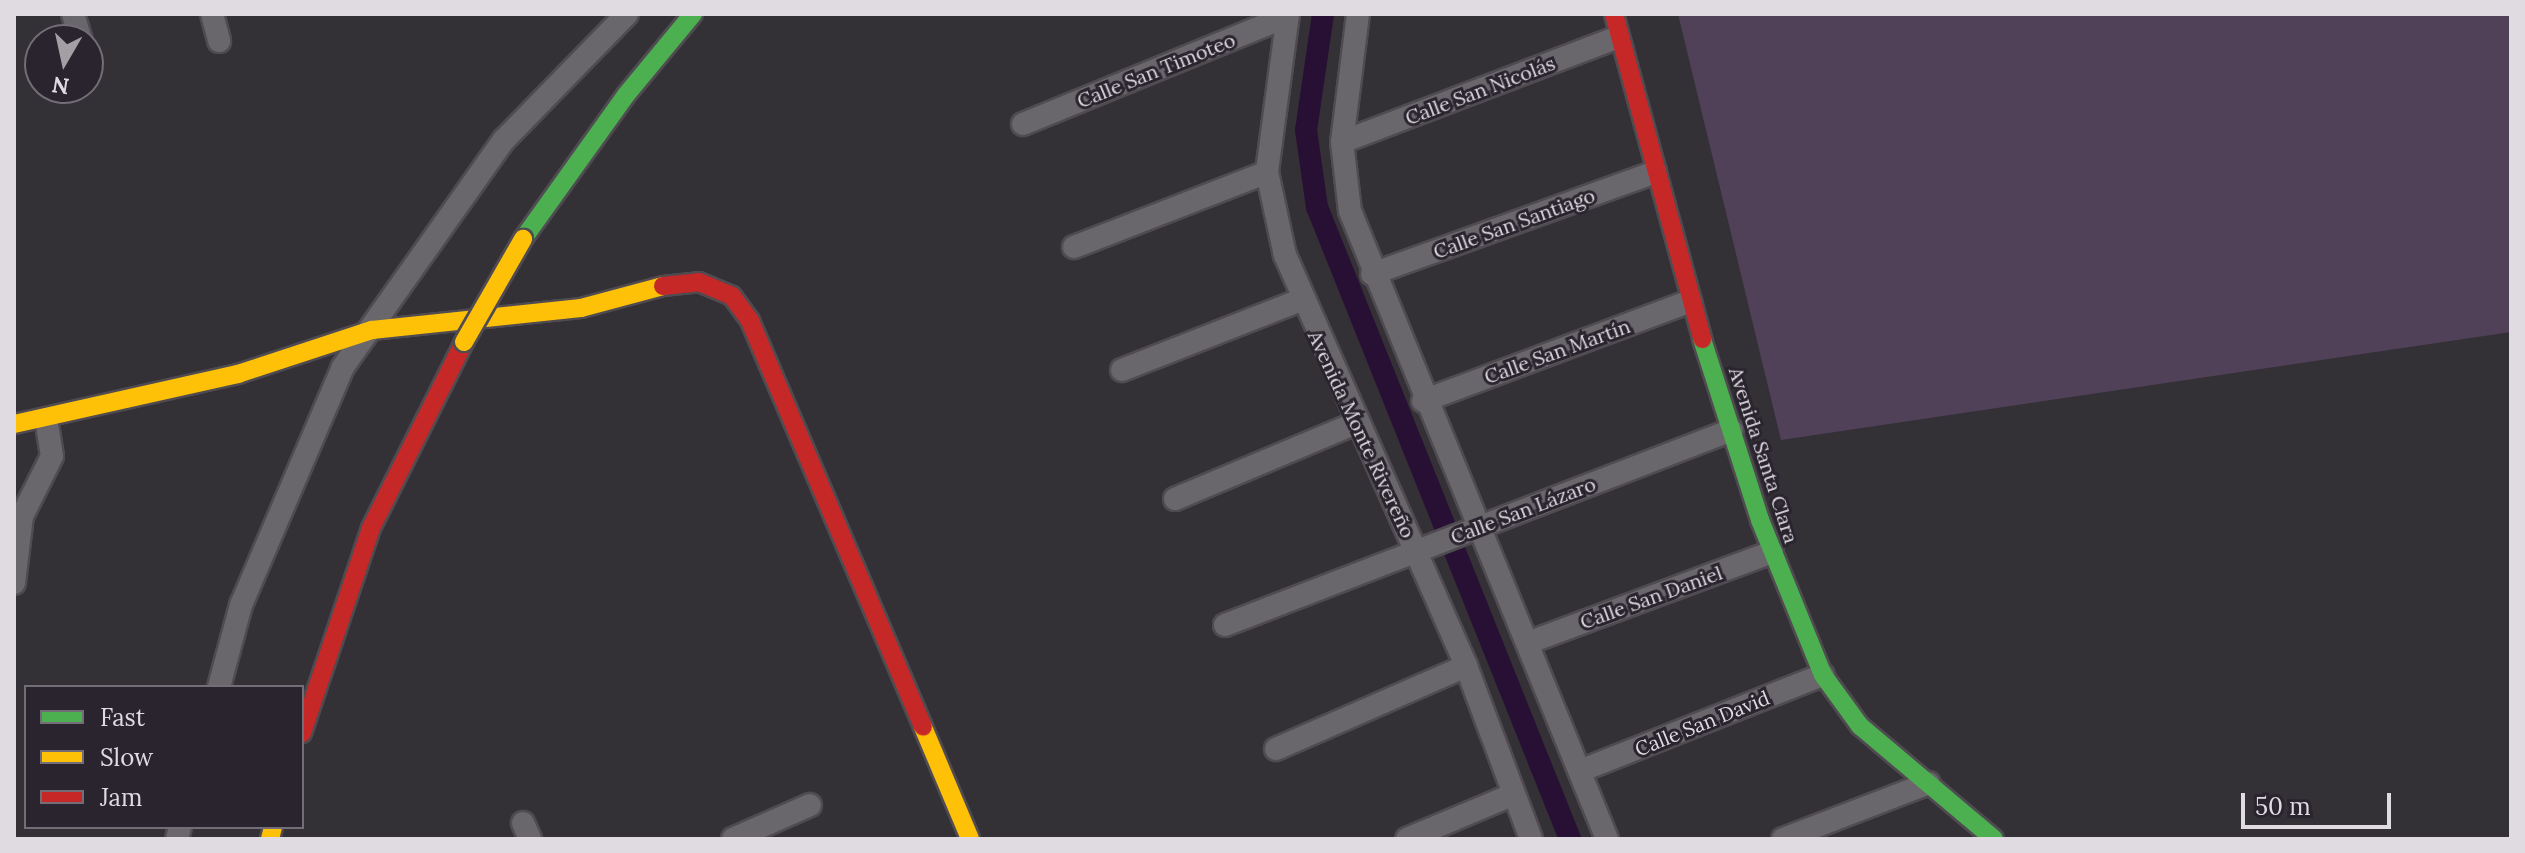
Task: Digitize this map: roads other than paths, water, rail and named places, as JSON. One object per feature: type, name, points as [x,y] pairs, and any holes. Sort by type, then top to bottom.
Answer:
[{"type":"street","points":[[212,14],[219,41]]},
{"type":"street","points":[[220,685],[241,605],[326,400],[504,140],[627,14]]},
{"type":"street","points":[[304,727],[371,528],[464,342],[523,239],[626,95],[693,14]]},
{"type":"street","points":[[1358,14],[1342,142],[1342,178],[1372,274],[1423,401],[1530,642],[1607,839]]},
{"type":"street","name":"Avenida Santa Clara","points":[[1614,14],[1690,301],[1772,552],[1823,675],[1860,726],[1994,839]]},
{"type":"street","name":"Calle San Timoteo","points":[[1023,124],[1288,15]]},
{"type":"street","name":"Avenida Monte Rivereño","points":[[1288,15],[1267,172],[1301,300],[1417,551],[1466,666],[1531,839]]},
{"type":"street","name":"Calle San Nicolás","points":[[1342,142],[1618,37]]},
{"type":"street","points":[[1074,247],[1267,172]]},
{"type":"street","name":"Calle San Santiago","points":[[1372,274],[1655,172]]},
{"type":"street","points":[[14,424],[238,374],[372,330],[581,308],[667,285],[699,282],[732,296],[750,321],[970,839]]},
{"type":"street","points":[[1122,370],[1301,300]]},
{"type":"street","name":"Calle San Martín","points":[[1423,401],[1690,301]]},
{"type":"street","points":[[14,583],[22,516],[52,456],[46,419]]},
{"type":"street","points":[[1175,499],[1356,423]]},
{"type":"street","name":"Calle San Lázaro","points":[[1225,625],[1732,430]]},
{"type":"street","name":"Calle San Daniel","points":[[1530,642],[1772,552]]},
{"type":"street","points":[[1276,749],[1466,666]]},
{"type":"street","name":"Calle San David","points":[[1580,771],[1823,675]]},
{"type":"street","points":[[1783,839],[1929,783]]},
{"type":"street","points":[[1407,839],[1514,794]]},
{"type":"street","points":[[733,839],[810,805]]},
{"type":"waterway","points":[[1323,14],[1306,130],[1317,207],[1570,839]]}]
